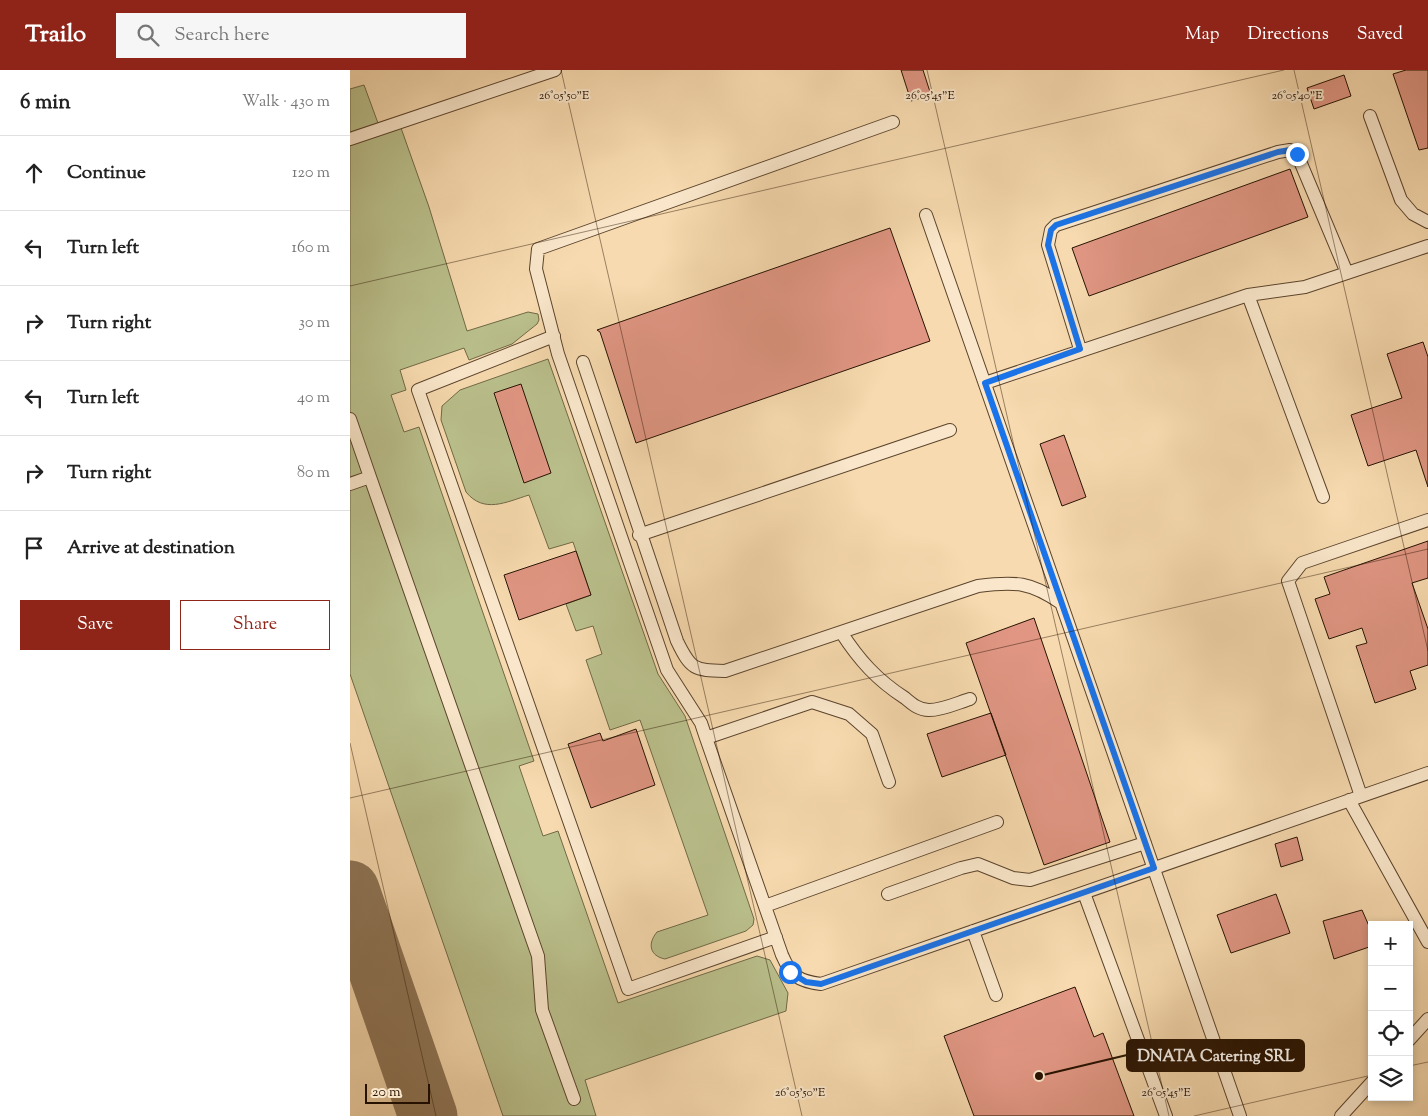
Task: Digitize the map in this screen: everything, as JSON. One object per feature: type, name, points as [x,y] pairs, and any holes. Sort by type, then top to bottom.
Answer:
[{"type":"lane","points":[[350,139],[556,70]]},
{"type":"lane","points":[[1370,116],[1401,200],[1413,214],[1428,222]]},
{"type":"lane","points":[[893,122],[538,249],[536,269],[554,336],[667,670],[701,723],[790,972],[806,982],[821,984],[1428,773]]},
{"type":"lane","points":[[1080,349],[1048,245],[1051,230],[1056,225],[1278,152],[1290,150],[1297,154],[1347,273]]},
{"type":"lane","points":[[926,215],[1240,1116]]},
{"type":"lane","points":[[985,383],[1080,349],[1248,295],[1305,287],[1428,246]]},
{"type":"lane","points":[[1248,295],[1323,497]]},
{"type":"lane","points":[[554,336],[418,390],[628,989],[776,937]]},
{"type":"lane","points":[[583,362],[677,641],[686,659],[699,670],[725,671],[978,586],[1002,582],[1022,583],[1035,587],[1061,603]]},
{"type":"lane","points":[[350,420],[538,956],[542,1010],[574,1099]]},
{"type":"lane","points":[[640,535],[950,430]]},
{"type":"lane","points":[[350,484],[370,477]]},
{"type":"lane","points":[[1428,520],[1302,563],[1288,580],[1355,798],[1428,942]]},
{"type":"lane","points":[[841,632],[856,655],[881,682],[918,708],[927,710],[941,709],[970,698]]},
{"type":"lane","points":[[706,738],[812,702],[849,714],[872,734],[889,782]]},
{"type":"lane","points":[[765,906],[997,822]]},
{"type":"lane","points":[[888,894],[961,868],[978,864],[1013,878],[1030,880],[1145,843]]},
{"type":"lane","points":[[1084,892],[1166,1116]]},
{"type":"lane","points":[[973,931],[996,995]]},
{"type":"lane","points":[[1413,1036],[1428,1019]]},
{"type":"lane","points":[[1341,1116],[1368,1086]]},
{"type":"green space","points":[[364,85],[382,134],[401,128],[429,207],[467,331],[528,312],[538,314],[539,320],[537,324],[512,344],[469,360],[464,348],[400,370],[406,390],[391,395],[404,432],[419,427],[534,761],[519,766],[543,836],[558,831],[618,1003],[757,956],[770,960],[788,993],[786,1011],[585,1080],[596,1116],[503,1116],[350,674],[350,89]]},
{"type":"green space","points":[[548,359],[658,674],[685,716],[754,919],[753,925],[746,931],[665,959],[656,955],[652,949],[652,941],[657,932],[708,915],[640,720],[610,730],[586,660],[602,654],[593,626],[576,631],[566,604],[591,595],[573,542],[549,549],[529,495],[496,504],[480,503],[473,499],[466,492],[441,420],[442,406],[460,390]]},
{"type":"building","points":[[901,70],[923,70],[931,95],[911,101]]},
{"type":"building","points":[[1406,70],[1428,70],[1428,148],[1419,150],[1393,74]]},
{"type":"building","points":[[1344,75],[1351,96],[1314,109],[1307,88]]},
{"type":"building","points":[[1290,169],[1308,217],[1089,296],[1072,248]]},
{"type":"building","points":[[890,228],[930,341],[636,443],[600,332],[597,330]]},
{"type":"building","points":[[1423,342],[1428,357],[1428,487],[1416,450],[1368,466],[1351,415],[1402,398],[1387,354]]},
{"type":"building","points":[[521,384],[551,473],[524,483],[494,393]]},
{"type":"building","points":[[1064,435],[1086,497],[1062,506],[1040,444]]},
{"type":"building","points":[[1428,541],[1428,578],[1412,583],[1428,629],[1428,665],[1410,671],[1416,689],[1375,703],[1356,646],[1367,643],[1362,628],[1329,639],[1315,599],[1330,594],[1324,577]]},
{"type":"building","points":[[576,551],[591,595],[519,620],[504,575]]},
{"type":"building","points":[[1034,618],[1110,842],[1044,865],[966,643]]},
{"type":"building","points":[[991,713],[1006,755],[942,777],[927,734]]},
{"type":"building","points":[[636,729],[655,785],[591,808],[568,744],[600,733],[603,741]]},
{"type":"building","points":[[1297,837],[1303,860],[1281,867],[1275,844]]},
{"type":"building","points":[[1276,894],[1290,933],[1231,953],[1217,915]]},
{"type":"building","points":[[1362,910],[1368,924],[1368,947],[1334,959],[1323,921]]},
{"type":"building","points":[[1075,987],[1094,1037],[1103,1033],[1134,1116],[974,1116],[944,1036]]},
{"type":"taxiway","points":[[350,890],[428,1116]]},
{"type":"place","name":"DNATA Catering SRL","points":[[1039,1076]]},
{"type":"route","points":[[790,972],[806,982],[821,984],[1154,868],[985,383],[1080,349],[1048,245],[1051,230],[1056,225],[1278,152],[1290,150],[1297,154]]}]
